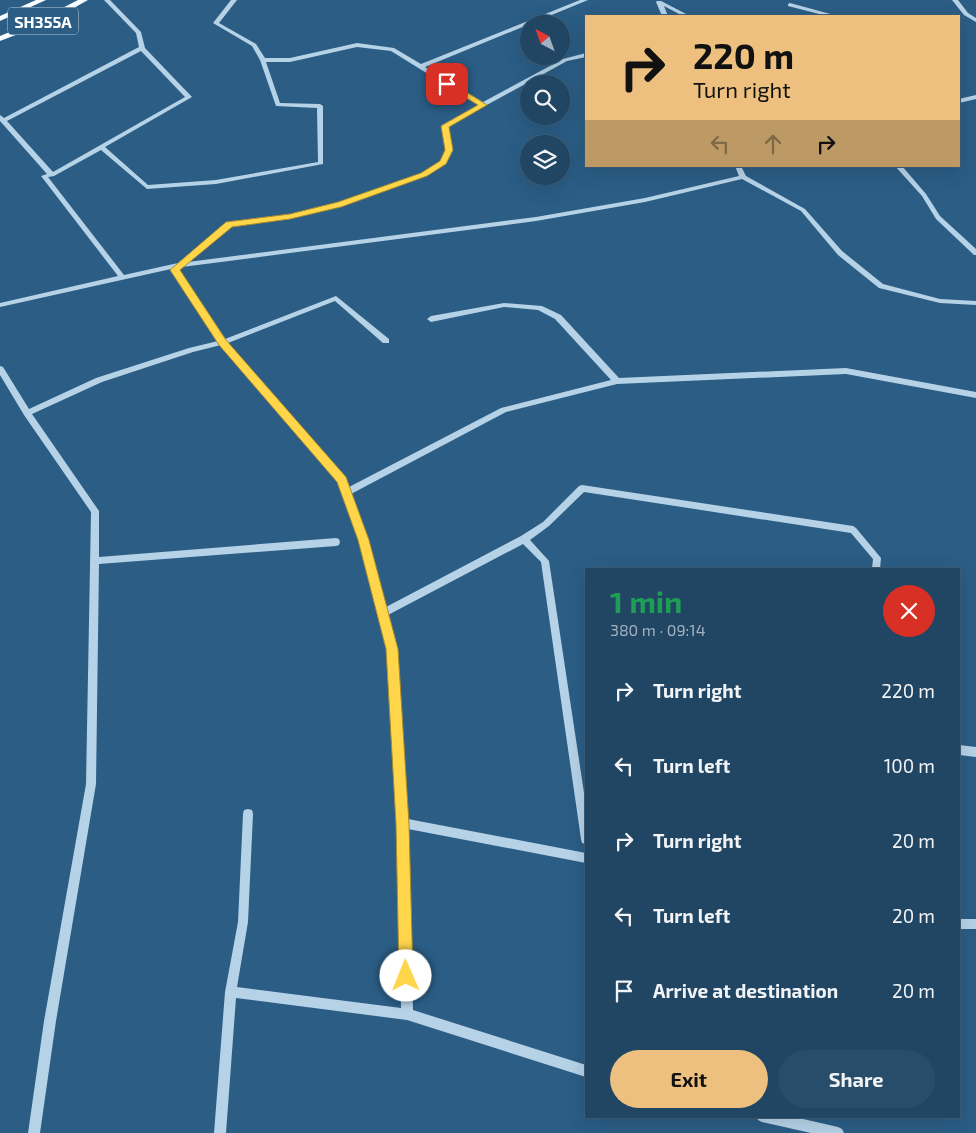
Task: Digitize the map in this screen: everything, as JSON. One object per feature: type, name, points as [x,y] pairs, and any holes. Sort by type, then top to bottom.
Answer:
[{"type":"main road","name":"SH355A","points":[[0,19],[42,0]]},
{"type":"main road","name":"SH355A","points":[[0,39],[44,21],[84,0]]},
{"type":"street","points":[[107,0],[139,33],[142,48],[190,97],[52,175],[44,176],[124,278]]},
{"type":"street","points":[[101,147],[147,187],[216,182],[321,164],[320,106],[278,105],[263,60],[254,45],[216,23],[234,0]]},
{"type":"street","points":[[420,67],[585,0]]},
{"type":"street","points":[[955,0],[966,14],[976,20]]},
{"type":"street","points":[[659,1],[665,15]]},
{"type":"street","points":[[659,1],[685,15]]},
{"type":"street","points":[[789,2],[802,15]]},
{"type":"street","points":[[789,2],[829,15]]},
{"type":"street","points":[[263,60],[290,60],[358,45],[392,49],[483,105]]},
{"type":"street","points":[[52,175],[2,118],[142,48]]},
{"type":"street","points":[[407,1014],[403,824],[392,649],[364,540],[342,480],[222,342],[174,270],[229,224],[290,217],[341,204],[424,174],[443,162],[449,150],[444,126],[565,60],[585,55]]},
{"type":"street","points":[[960,101],[976,97]]},
{"type":"street","points":[[738,167],[743,176],[803,210],[840,253],[881,286],[940,301],[976,303]]},
{"type":"street","points":[[899,167],[924,195],[938,217],[976,253]]},
{"type":"street","points":[[0,305],[180,265],[536,219],[645,200],[743,176]]},
{"type":"street","points":[[27,414],[99,380],[222,342],[336,298],[386,341]]},
{"type":"street","points":[[431,319],[504,305],[539,308],[558,317],[618,382]]},
{"type":"street","points":[[0,369],[27,414],[95,511],[90,784],[50,1022],[34,1133]]},
{"type":"street","points":[[347,492],[504,410],[618,382],[846,371],[976,395]]},
{"type":"street","points":[[383,613],[524,539],[546,524],[582,488],[853,530],[877,558],[876,568]]},
{"type":"street","points":[[524,539],[545,561],[585,831]]},
{"type":"street","points":[[94,561],[336,542]]},
{"type":"street","points":[[960,750],[976,752]]},
{"type":"street","points":[[220,1133],[232,992],[243,922],[248,814]]},
{"type":"street","points":[[403,824],[585,858]]},
{"type":"street","points":[[960,924],[976,924]]},
{"type":"street","points":[[232,992],[407,1014],[585,1071]]},
{"type":"street","points":[[776,1118],[797,1121],[838,1133]]},
{"type":"route","points":[[406,976],[403,824],[392,649],[364,540],[342,480],[222,342],[174,270],[229,224],[290,217],[341,204],[424,174],[443,162],[449,150],[444,126],[483,105],[447,84]]}]
